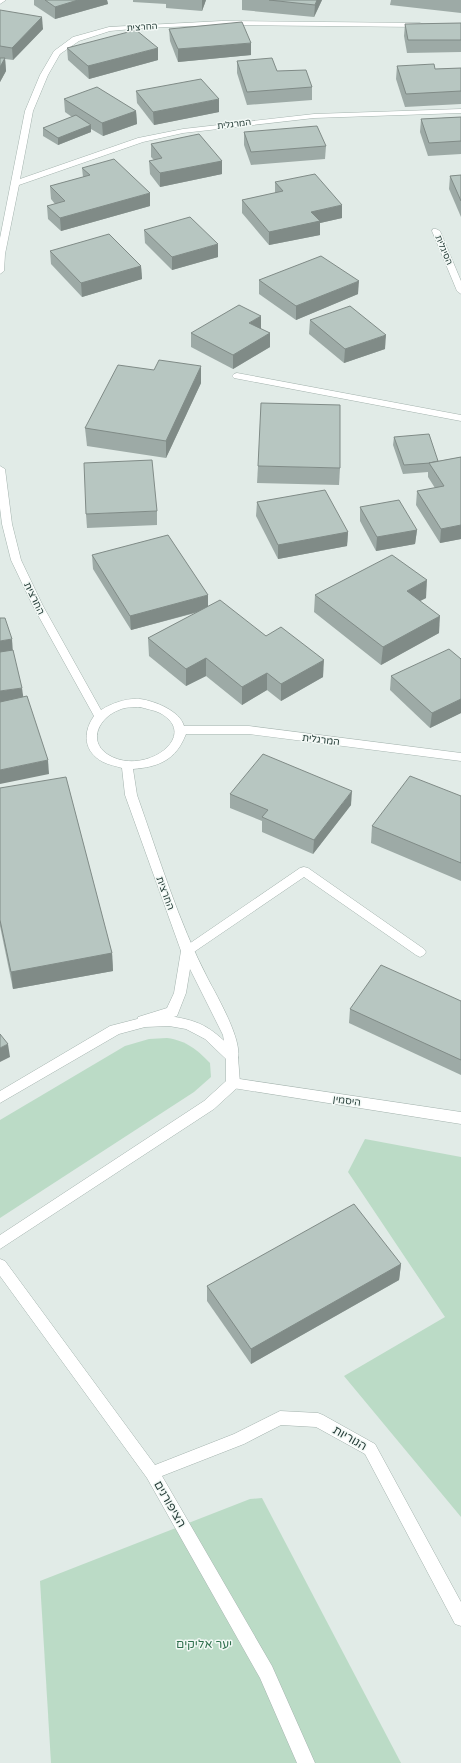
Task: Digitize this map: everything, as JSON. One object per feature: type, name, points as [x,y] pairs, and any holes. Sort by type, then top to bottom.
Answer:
[{"type":"street","name":"החרצית","points":[[0,271],[1,254],[29,111],[44,74],[57,53],[76,39],[109,29],[143,26],[222,23],[430,25]]},
{"type":"street","name":"המרגלית","points":[[16,183],[140,140],[183,130],[314,116],[461,111]]},
{"type":"street","name":"הסיגלית","points":[[436,231],[461,291]]},
{"type":"street","points":[[237,376],[461,418]]},
{"type":"street","name":"החרצית","points":[[0,470],[7,524],[16,560],[38,606],[99,716]]},
{"type":"street","points":[[140,703],[156,706],[168,712],[177,720],[181,730],[179,741],[172,751],[161,759],[143,765],[127,766],[112,762],[102,756],[93,747],[90,737],[92,726],[99,716],[111,708],[125,704],[140,703]]},
{"type":"street","name":"המרגלית","points":[[181,730],[249,730],[461,757]]},
{"type":"street","name":"החרצית","points":[[127,766],[131,795],[186,951],[216,1006],[229,1035],[234,1083]]},
{"type":"street","points":[[186,951],[304,871],[420,952]]},
{"type":"street","name":"החרצית","points":[[115,1030],[172,1012],[180,993],[186,951]]},
{"type":"street","points":[[0,1098],[115,1030],[145,1022],[168,1021],[188,1024],[210,1035],[232,1057]]},
{"type":"street","points":[[0,1243],[209,1105],[234,1083]]},
{"type":"street","name":"היסמין","points":[[234,1083],[461,1118]]},
{"type":"street","name":"הציפורנים","points":[[0,1265],[152,1473],[266,1672],[306,1763]]},
{"type":"street","name":"הנוריות","points":[[152,1473],[239,1439],[280,1418],[318,1420],[370,1449],[461,1618]]},
{"type":"green space","points":[[167,1038],[180,1041],[191,1046],[210,1063],[211,1077],[194,1092],[0,1218],[0,1120],[125,1046],[149,1039]]},
{"type":"green space","points":[[365,1139],[461,1157],[461,1517],[344,1376],[445,1317],[348,1172]]},
{"type":"green space","name":"יער אליקים","points":[[262,1498],[401,1763],[51,1763],[40,1581],[250,1499]]},
{"type":"building","points":[[45,0],[78,0],[55,7]]},
{"type":"building","points":[[269,0],[317,0],[315,5]]},
{"type":"building","points":[[0,10],[42,17],[12,48],[0,46]]},
{"type":"building","points":[[242,22],[251,43],[178,49],[169,29]]},
{"type":"building","points":[[461,23],[461,40],[408,40],[405,24]]},
{"type":"building","points":[[136,30],[158,48],[88,66],[67,48]]},
{"type":"building","points":[[0,58],[5,58],[0,67]]},
{"type":"building","points":[[272,58],[277,71],[306,70],[312,87],[247,92],[237,61]]},
{"type":"building","points":[[434,64],[435,69],[461,68],[461,91],[406,94],[397,66]]},
{"type":"building","points":[[201,79],[219,99],[153,112],[136,91]]},
{"type":"building","points":[[97,87],[136,111],[102,123],[64,99]]},
{"type":"building","points":[[76,115],[91,125],[58,138],[43,128]]},
{"type":"building","points":[[461,117],[461,141],[429,143],[421,119]]},
{"type":"building","points":[[317,126],[326,146],[251,152],[244,132]]},
{"type":"building","points":[[199,134],[222,161],[160,173],[149,161],[162,158],[151,144]]},
{"type":"building","points":[[114,159],[150,193],[60,218],[47,206],[65,201],[50,186],[90,175],[82,168]]},
{"type":"building","points":[[315,174],[342,205],[311,212],[320,221],[269,232],[242,200],[283,191],[275,182]]},
{"type":"building","points":[[461,175],[461,201],[450,176]]},
{"type":"building","points":[[190,217],[218,244],[172,257],[144,230]]},
{"type":"building","points":[[109,234],[141,266],[81,283],[50,251]]},
{"type":"building","points":[[321,256],[359,281],[296,306],[259,280]]},
{"type":"building","points":[[239,305],[261,316],[249,323],[270,333],[233,355],[191,333]]},
{"type":"building","points":[[350,306],[386,335],[345,349],[310,320]]},
{"type":"building","points":[[159,360],[201,366],[166,441],[85,428],[118,365],[154,370]]},
{"type":"building","points":[[261,403],[340,405],[340,468],[258,466]]},
{"type":"building","points":[[429,434],[438,461],[404,465],[394,437]]},
{"type":"building","points":[[461,457],[461,525],[441,529],[417,491],[444,486],[429,463]]},
{"type":"building","points":[[152,460],[157,511],[86,514],[84,463]]},
{"type":"building","points":[[325,490],[348,532],[278,545],[257,502]]},
{"type":"building","points":[[399,500],[417,530],[377,537],[360,507]]},
{"type":"building","points":[[168,535],[208,595],[130,616],[92,555]]},
{"type":"building","points":[[392,555],[427,580],[407,591],[440,616],[383,647],[315,595]]},
{"type":"building","points":[[220,600],[266,636],[281,627],[324,660],[281,684],[267,673],[242,687],[206,658],[186,669],[148,638]]},
{"type":"building","points":[[0,618],[5,618],[12,639],[0,641]]},
{"type":"building","points":[[449,649],[461,659],[461,699],[432,713],[391,676]]},
{"type":"building","points":[[13,650],[22,688],[0,691],[0,652]]},
{"type":"building","points":[[27,696],[48,760],[0,770],[0,702]]},
{"type":"building","points":[[263,754],[352,791],[314,840],[262,817],[268,810],[230,794]]},
{"type":"building","points":[[410,776],[461,796],[461,863],[372,826]]},
{"type":"building","points":[[66,777],[112,953],[11,972],[0,920],[0,788]]},
{"type":"building","points":[[381,965],[461,1001],[461,1060],[350,1009]]},
{"type":"building","points":[[0,1034],[8,1044],[0,1048]]},
{"type":"building","points":[[354,1204],[401,1264],[251,1349],[207,1286]]}]
